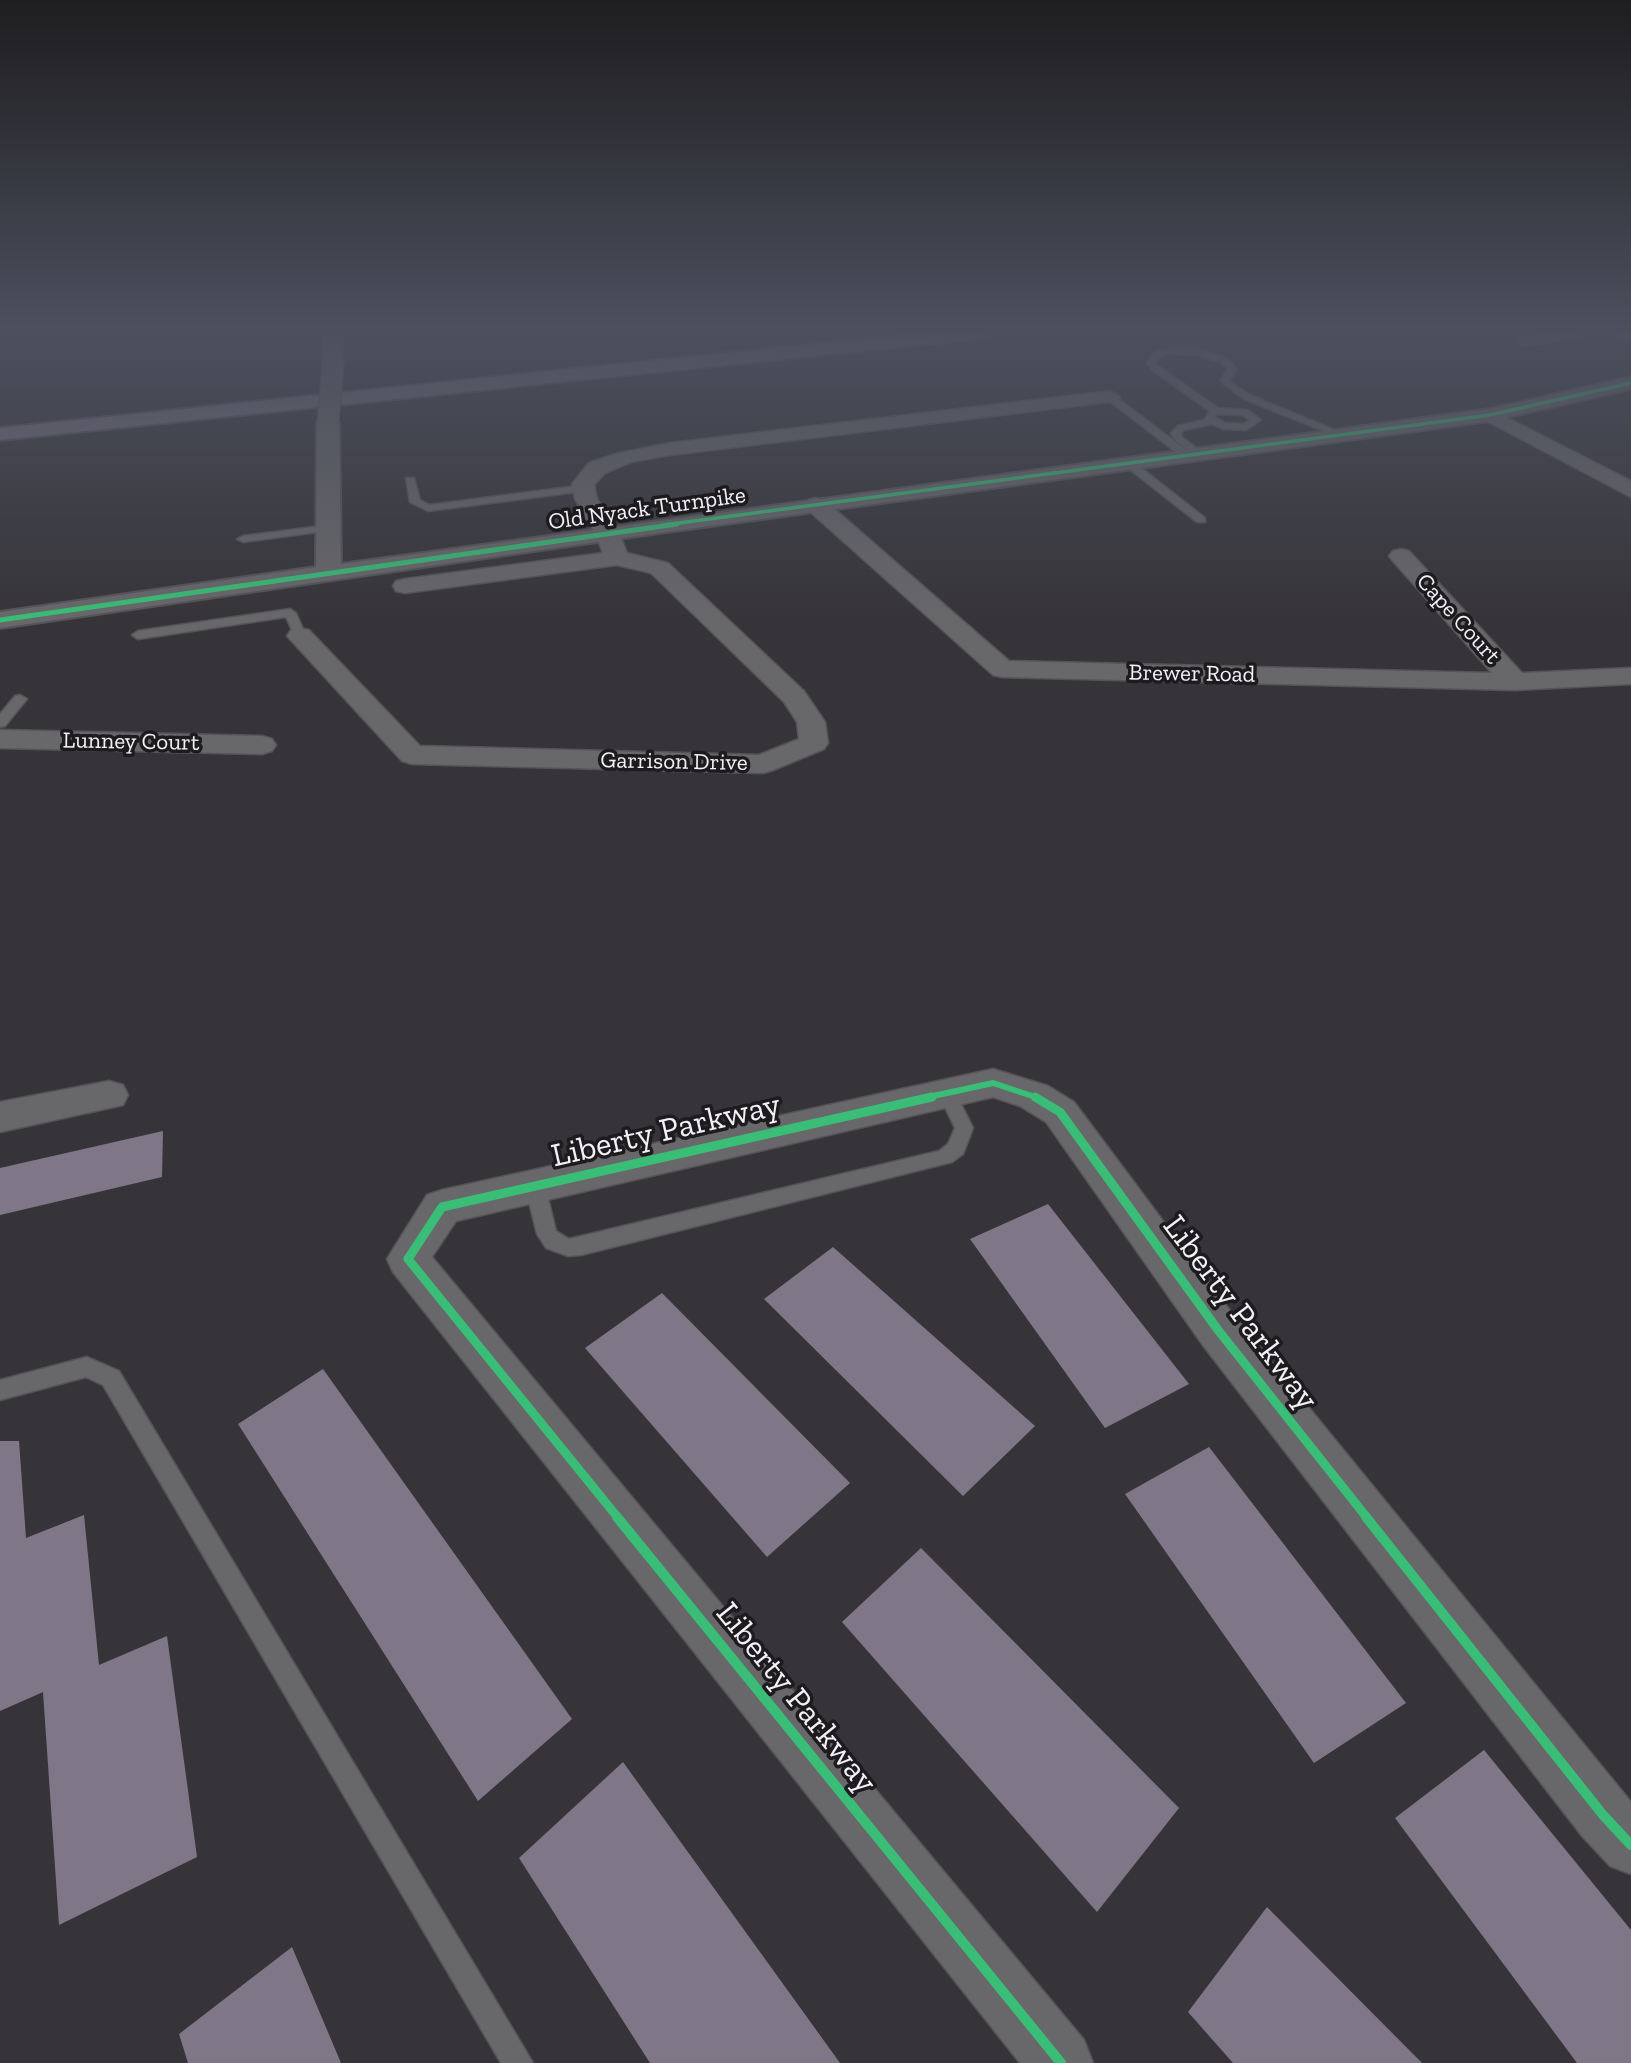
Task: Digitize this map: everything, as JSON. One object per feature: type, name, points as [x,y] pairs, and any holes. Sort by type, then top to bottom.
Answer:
[{"type":"highway","points":[[0,434],[55,428]]},
{"type":"street","points":[[328,428],[329,573]]},
{"type":"street","points":[[617,558],[607,533],[586,499],[583,484],[597,468],[626,457],[670,449],[845,428]]},
{"type":"street","name":"Old Nyack Turnpike","points":[[0,620],[607,533],[1385,428]]},
{"type":"street","points":[[1515,428],[1631,490]]},
{"type":"street","points":[[1607,476],[1631,471]]},
{"type":"street","name":"Brewer Road","points":[[816,505],[1002,669],[1515,682],[1631,676]]},
{"type":"street","name":"Cape Court","points":[[1401,556],[1515,682]]},
{"type":"street","name":"Garrison Drive","points":[[300,636],[412,755],[763,764],[814,743],[811,722],[794,697],[659,568],[617,558],[405,586]]},
{"type":"street","name":"Lunney Court","points":[[0,739],[261,745]]},
{"type":"street","name":"Liberty Parkway","points":[[1061,2063],[408,1259],[442,1207],[993,1083],[1034,1097],[1060,1112],[1218,1330],[1603,1815],[1631,1845]]},
{"type":"street","points":[[0,1117],[109,1095]]},
{"type":"lane","points":[[1155,428],[1191,453]]},
{"type":"lane","points":[[1181,428],[1176,433],[1178,438],[1191,453]]},
{"type":"lane","points":[[1325,428],[1339,434]]},
{"type":"lane","points":[[1127,462],[1201,520]]},
{"type":"lane","points":[[410,480],[415,502],[428,508],[584,488]]},
{"type":"lane","points":[[243,539],[329,528]]},
{"type":"lane","points":[[138,635],[290,613],[300,636]]},
{"type":"lane","points":[[0,723],[20,699]]},
{"type":"lane","points":[[535,1186],[547,1234],[553,1242],[569,1248],[580,1247],[945,1157],[956,1149],[964,1128],[947,1093]]},
{"type":"lane","points":[[0,1390],[87,1367],[111,1378],[518,2063]]},
{"type":"building","points":[[163,1131],[162,1177],[0,1215],[0,1168]]},
{"type":"building","points":[[1048,1204],[1189,1384],[1105,1428],[970,1239]]},
{"type":"building","points":[[833,1247],[1035,1426],[963,1496],[764,1299]]},
{"type":"building","points":[[662,1293],[850,1483],[767,1557],[585,1348]]},
{"type":"building","points":[[323,1369],[572,1719],[478,1801],[238,1424]]},
{"type":"building","points":[[0,1441],[19,1441],[26,1538],[84,1515],[99,1665],[167,1636],[197,1857],[59,1925],[43,1692],[0,1711]]},
{"type":"building","points":[[1209,1447],[1406,1703],[1314,1763],[1125,1494]]},
{"type":"building","points":[[921,1548],[1179,1808],[1097,1912],[842,1622]]},
{"type":"building","points":[[1484,1750],[1631,1930],[1631,2063],[1577,2063],[1395,1818]]},
{"type":"building","points":[[623,1762],[840,2063],[650,2063],[519,1858]]},
{"type":"building","points":[[1267,1907],[1422,2063],[1233,2063],[1188,2012]]},
{"type":"building","points":[[292,1947],[341,2063],[188,2063],[179,2034]]},
{"type":"cycle path","points":[[0,620],[666,525],[1391,428]]},
{"type":"cycle path","points":[[1061,2063],[408,1259],[442,1207],[993,1083],[1034,1096],[1060,1112],[1218,1330],[1603,1815],[1631,1845]]}]
